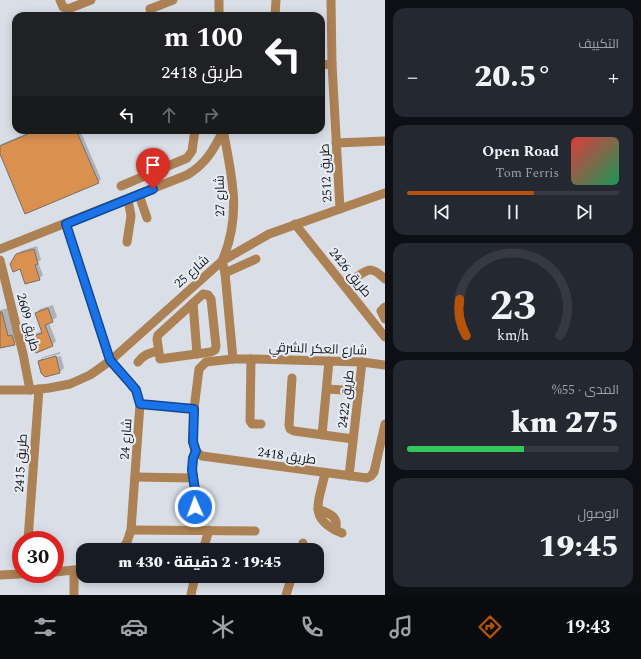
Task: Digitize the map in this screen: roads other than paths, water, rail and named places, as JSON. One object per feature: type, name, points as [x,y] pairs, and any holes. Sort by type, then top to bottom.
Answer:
[{"type":"street","points":[[60,0],[63,7],[68,9],[92,0]]},
{"type":"street","points":[[149,8],[173,0]]},
{"type":"street","points":[[219,0],[219,12]]},
{"type":"street","points":[[275,12],[276,0]]},
{"type":"street","name":"طريق 2512","points":[[331,0],[332,64],[340,209]]},
{"type":"street","points":[[325,65],[332,64]]},
{"type":"street","points":[[121,186],[187,158],[192,151],[195,134]]},
{"type":"street","points":[[0,249],[140,195],[194,171],[209,156],[221,134]]},
{"type":"street","name":"شارع 27","points":[[222,261],[229,246],[234,200],[232,174],[224,134]]},
{"type":"street","points":[[336,143],[385,141]]},
{"type":"street","name":"شارع 25","points":[[34,389],[65,385],[90,376],[222,261],[269,234],[385,193]]},
{"type":"street","points":[[140,195],[147,218]]},
{"type":"street","points":[[128,199],[131,216],[128,242]]},
{"type":"street","points":[[66,224],[110,360]]},
{"type":"street","name":"طريق 2426","points":[[296,224],[385,337]]},
{"type":"street","points":[[225,273],[256,259]]},
{"type":"street","name":"طريق 2609","points":[[0,260],[2,280],[34,389]]},
{"type":"street","points":[[195,530],[195,490],[192,463],[196,451],[193,442],[197,372],[206,362],[233,359],[225,273],[222,261]]},
{"type":"street","points":[[357,277],[364,271],[370,269],[376,271],[385,279]]},
{"type":"street","points":[[203,294],[208,295],[211,299],[213,316],[216,346],[215,350],[211,352],[161,359],[159,357],[158,335],[203,294]]},
{"type":"street","points":[[193,303],[197,354]]},
{"type":"street","points":[[374,323],[384,314]]},
{"type":"street","points":[[213,316],[230,320]]},
{"type":"street","points":[[214,327],[230,320]]},
{"type":"street","points":[[138,362],[146,354],[158,351]]},
{"type":"street","name":"شارع العكر الشرقي","points":[[251,358],[250,421],[252,424],[261,424]]},
{"type":"street","name":"شارع العكر الشرقي","points":[[233,359],[329,360],[385,365]]},
{"type":"street","name":"شارع 24","points":[[110,360],[136,390],[140,404],[131,530],[126,543]]},
{"type":"street","points":[[322,435],[329,360]]},
{"type":"street","name":"طريق 2422","points":[[349,476],[362,362]]},
{"type":"street","name":"طريق 2422","points":[[292,378],[290,429],[294,431],[353,439]]},
{"type":"street","points":[[0,390],[34,389]]},
{"type":"street","name":"طريق 2415","points":[[28,531],[34,389]]},
{"type":"street","points":[[327,389],[359,391]]},
{"type":"street","points":[[140,404],[194,409]]},
{"type":"street","points":[[383,439],[385,424]]},
{"type":"street","name":"طريق 2418","points":[[196,451],[202,456],[208,457],[367,478],[374,472],[383,439]]},
{"type":"street","points":[[325,473],[318,509],[319,516],[338,532]]},
{"type":"street","points":[[135,477],[193,478]]},
{"type":"street","points":[[131,530],[255,531]]},
{"type":"street","points":[[205,543],[209,530]]},
{"type":"street","points":[[64,571],[76,570]]},
{"type":"street","points":[[0,575],[12,574]]},
{"type":"street","points":[[74,595],[76,582]]},
{"type":"street","points":[[191,595],[194,583]]},
{"type":"street","points":[[286,595],[290,583]]}]
